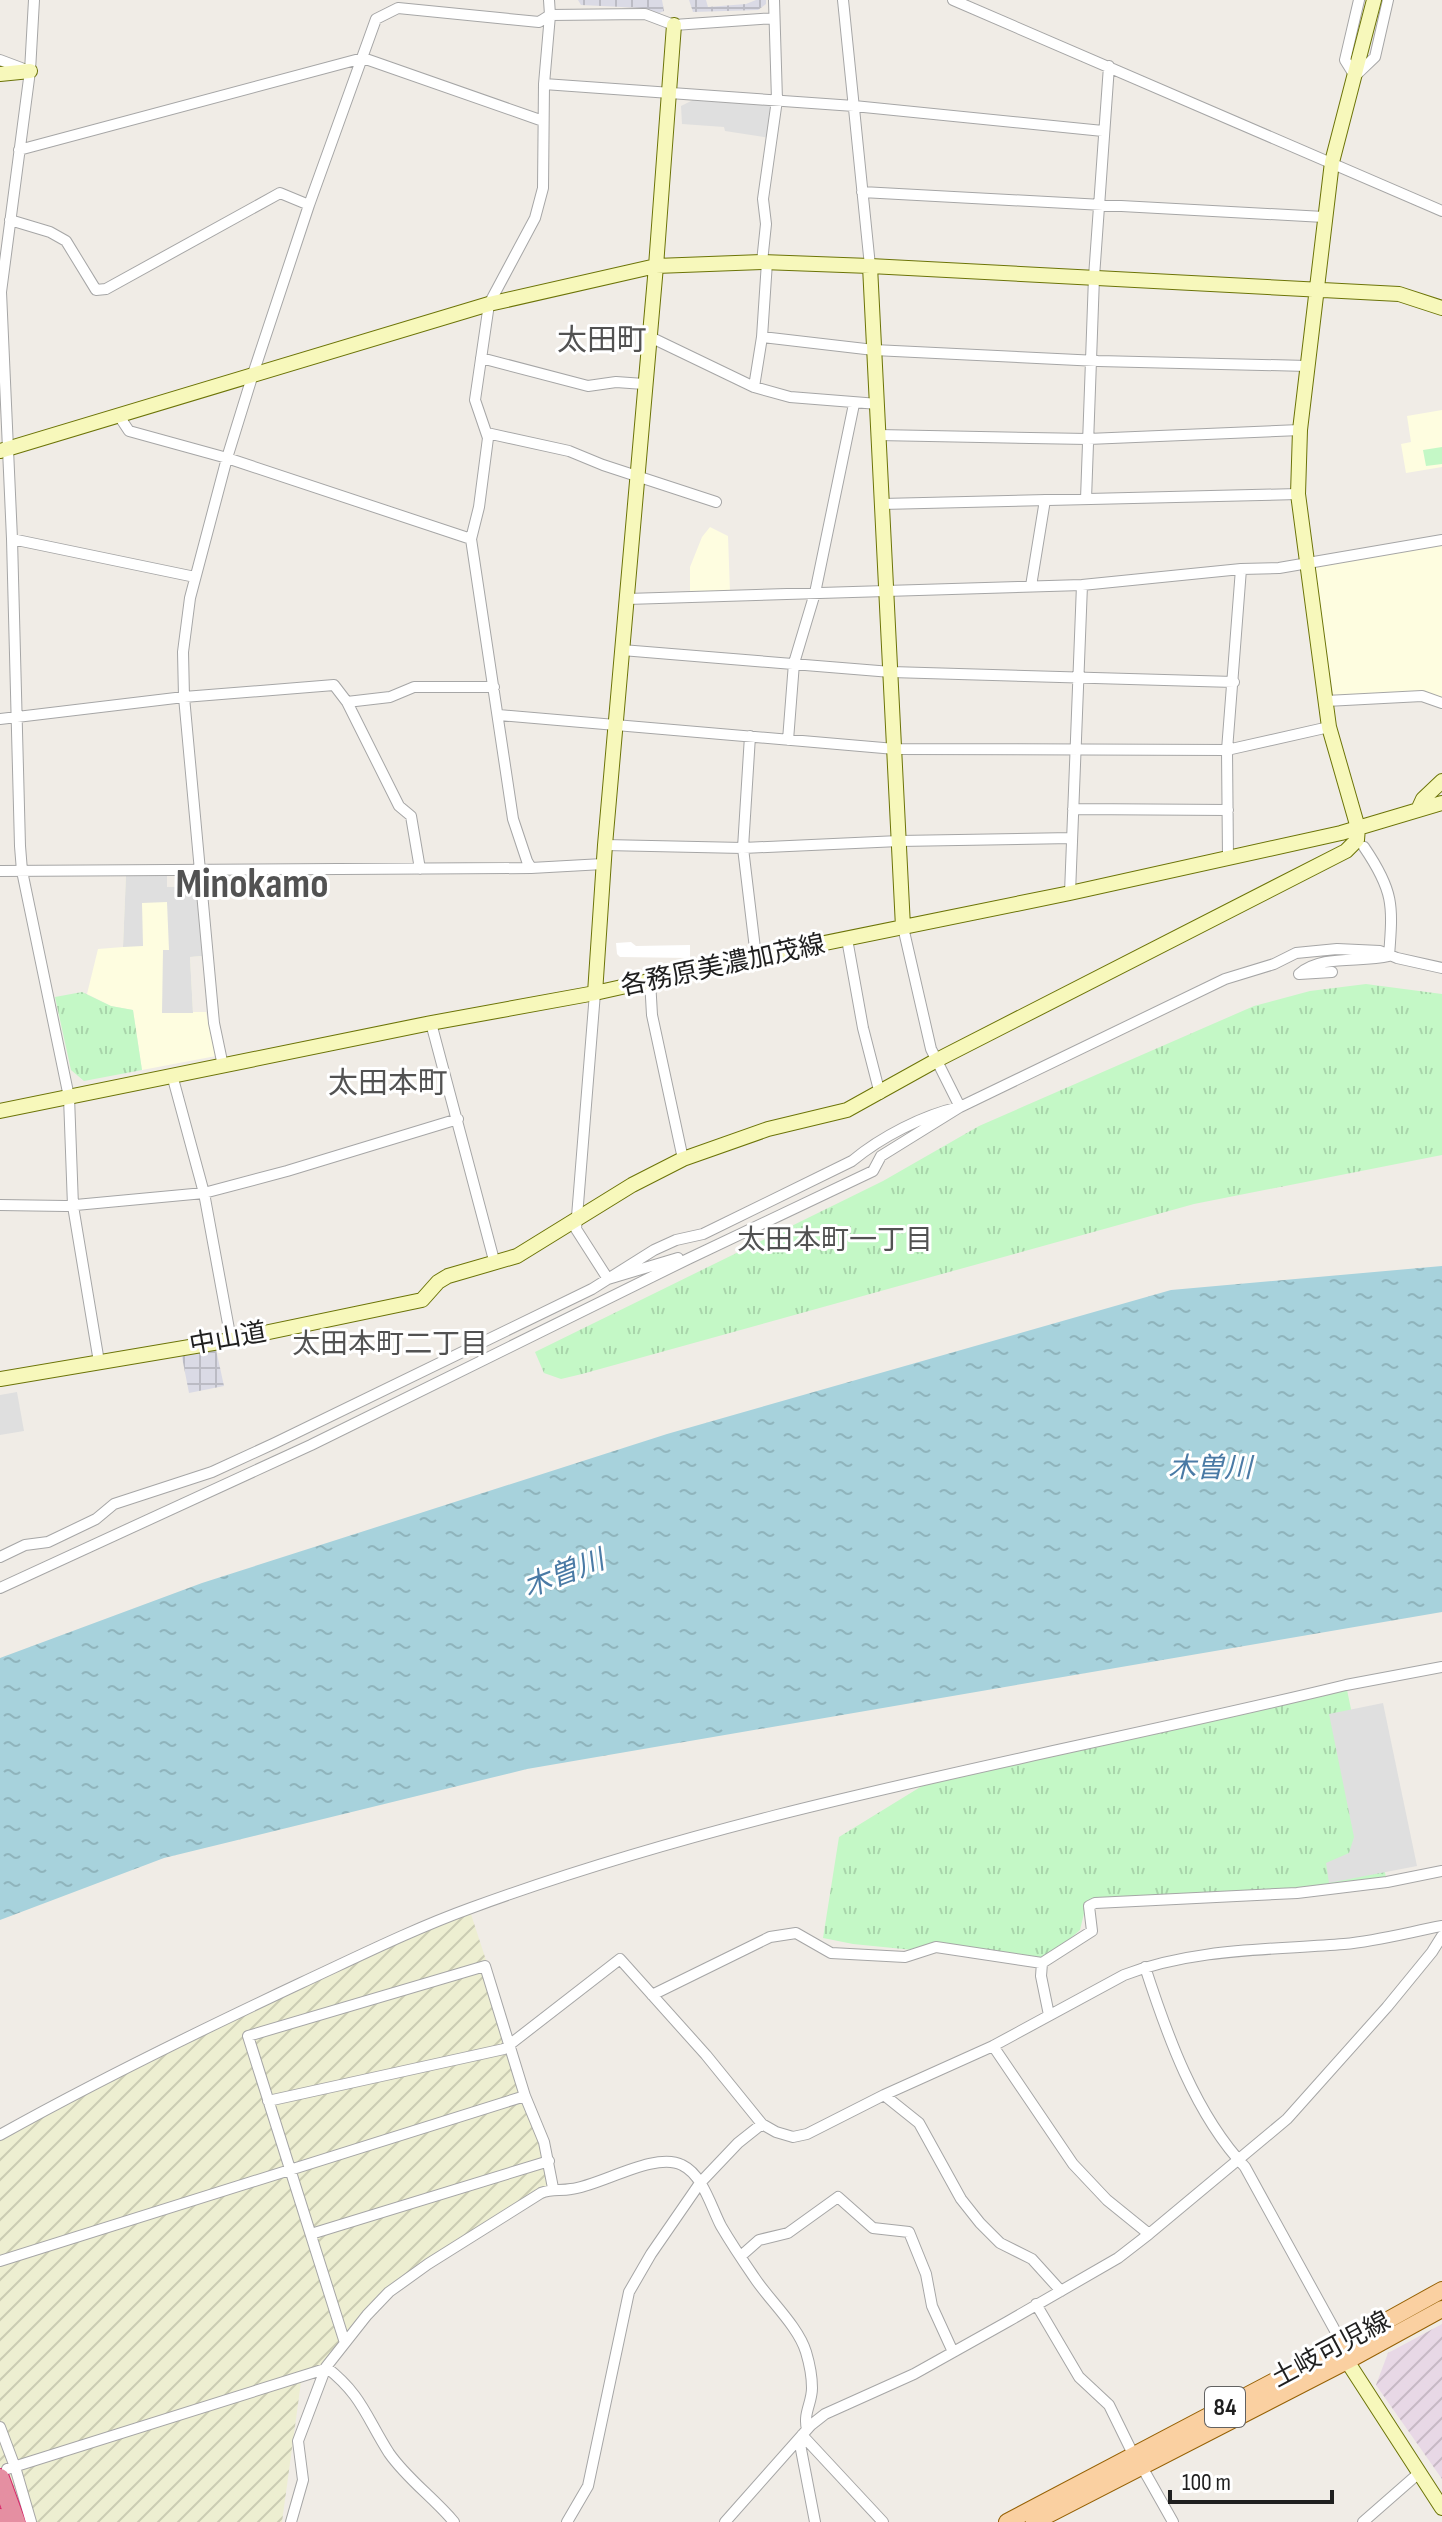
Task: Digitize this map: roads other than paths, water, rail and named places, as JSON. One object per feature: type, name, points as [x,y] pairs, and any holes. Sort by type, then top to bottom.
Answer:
[{"type":"highway","points":[[7,2471],[16,2522]]},
{"type":"main road","name":"土岐可児線","points":[[1345,2353],[1442,2290]]},
{"type":"main road","name":"土岐可児線","points":[[1007,2522],[1138,2461],[1345,2353],[1442,2309]]},
{"type":"main road","name":"土岐可児線","points":[[1034,2522],[1138,2461]]},
{"type":"street","points":[[34,0],[30,71],[1,292],[4,450],[12,539],[22,871],[69,1097],[73,1206],[99,1362]]},
{"type":"street","points":[[531,868],[513,819],[471,539],[479,507],[488,438],[475,400],[489,304],[535,218],[543,188],[549,0]]},
{"type":"street","points":[[754,387],[762,337],[766,224],[763,199],[777,100],[774,0]]},
{"type":"street","points":[[843,0],[870,266],[903,927],[931,1049],[960,1107]]},
{"type":"street","points":[[953,0],[1442,211]]},
{"type":"street","points":[[1355,76],[1345,60],[1359,0]]},
{"type":"street","points":[[1358,828],[1355,807],[1329,727],[1298,494],[1300,430],[1332,162],[1374,0]]},
{"type":"street","points":[[1355,76],[1375,57],[1388,0]]},
{"type":"street","points":[[223,1066],[214,1023],[184,697],[183,652],[195,577],[227,458],[309,205],[376,19],[398,8],[539,22],[550,15],[645,14],[674,25],[774,18]]},
{"type":"street","points":[[608,1279],[576,1229],[576,1220],[674,25]]},
{"type":"street","points":[[19,150],[363,58],[543,121]]},
{"type":"street","points":[[0,60],[30,71]]},
{"type":"street","points":[[1086,499],[1094,277],[1109,66]]},
{"type":"street","points":[[0,74],[30,71]]},
{"type":"street","points":[[544,84],[854,106],[1103,131]]},
{"type":"street","points":[[862,192],[1324,217]]},
{"type":"street","points":[[10,220],[50,232],[66,241],[96,290],[106,289],[280,193],[309,205]]},
{"type":"street","points":[[4,450],[489,304],[656,266],[765,262],[1094,277],[1399,294],[1442,308]]},
{"type":"street","points":[[648,336],[754,387],[790,397],[878,404]]},
{"type":"street","points":[[762,337],[874,350],[1091,361],[1307,366]]},
{"type":"street","points":[[481,358],[588,386],[616,382],[644,384]]},
{"type":"street","points":[[788,740],[794,663],[815,593],[854,404]]},
{"type":"street","points":[[119,416],[129,431],[227,458],[471,539]]},
{"type":"street","points":[[878,435],[1088,439],[1300,430]]},
{"type":"street","points":[[487,433],[569,451],[716,502]]},
{"type":"street","points":[[882,504],[1298,494]]},
{"type":"street","points":[[1031,586],[1045,500]]},
{"type":"street","points":[[12,539],[195,577]]},
{"type":"street","points":[[627,599],[1082,585],[1279,568],[1442,540]]},
{"type":"street","points":[[1228,858],[1227,750],[1241,569]]},
{"type":"street","points":[[1070,893],[1082,585]]},
{"type":"street","points":[[622,650],[891,672],[1234,682]]},
{"type":"street","points":[[0,719],[184,697],[334,685],[347,702],[399,806],[411,816],[420,869]]},
{"type":"street","points":[[347,702],[390,697],[414,687],[494,687]]},
{"type":"street","points":[[1326,701],[1422,696],[1442,703]]},
{"type":"street","points":[[499,715],[895,749],[1227,750],[1329,727]]},
{"type":"street","points":[[750,736],[743,848],[756,957]]},
{"type":"street","points":[[1418,810],[1423,799],[1442,781]]},
{"type":"street","name":"各務原美濃加茂線","points":[[0,1111],[431,1023],[595,993],[1070,893],[1358,828],[1442,803]]},
{"type":"street","points":[[1073,809],[1228,810]]},
{"type":"street","name":"中山道","points":[[0,1379],[231,1340],[415,1302],[427,1296],[448,1276],[506,1261],[539,1244],[632,1185],[683,1159],[768,1129],[847,1110],[880,1094],[937,1060],[1346,851],[1357,840],[1358,828]]},
{"type":"street","points":[[605,845],[743,848],[1072,838]]},
{"type":"street","points":[[1364,847],[1386,884],[1392,909],[1389,956]]},
{"type":"street","points":[[0,871],[531,868],[603,864]]},
{"type":"street","points":[[847,939],[863,1028],[880,1094]]},
{"type":"street","points":[[0,1588],[311,1445],[873,1171],[881,1156],[960,1107],[1225,979],[1274,964],[1296,953],[1337,949],[1380,951],[1389,956],[1442,968]]},
{"type":"street","points":[[1332,972],[1299,974],[1308,966],[1389,956]]},
{"type":"street","points":[[650,980],[652,1015],[683,1159]]},
{"type":"street","points":[[431,1023],[495,1264]]},
{"type":"street","points":[[172,1075],[204,1193],[231,1340]]},
{"type":"street","points":[[0,1557],[25,1545],[48,1542],[96,1519],[114,1504],[212,1472],[263,1449],[592,1289],[654,1250],[676,1240],[703,1234],[852,1161],[869,1147],[929,1117],[960,1107]]},
{"type":"street","points":[[0,1205],[73,1206],[204,1193],[458,1119]]},
{"type":"street","points":[[608,1279],[680,1257],[688,1259]]},
{"type":"street","points":[[0,2135],[169,2045],[400,1937],[469,1908],[558,1877],[736,1824],[1346,1685],[1442,1667]]},
{"type":"street","points":[[652,1995],[770,1937],[796,1933],[831,1953],[905,1957],[936,1947],[1042,1963],[1092,1931],[1089,1906],[1095,1903],[1297,1893],[1387,1882],[1442,1871]]},
{"type":"street","points":[[268,2101],[504,2049],[620,1959],[706,2055],[762,2124],[793,2137],[807,2134],[993,2046],[1124,1975],[1145,1967],[1212,1953],[1349,1944],[1442,1926]]},
{"type":"street","points":[[725,2522],[825,2414],[877,2392],[953,2352],[1118,2258],[1149,2234],[1287,2119],[1387,2007],[1442,1936]]},
{"type":"street","points":[[1042,1963],[1041,1976],[1049,2015]]},
{"type":"street","points":[[345,2343],[248,2036],[485,1966],[525,2096],[549,2161],[553,2188]]},
{"type":"street","points":[[1145,1967],[1178,2061],[1191,2086],[1245,2167],[1345,2353],[1442,2508]]},
{"type":"street","points":[[993,2046],[1073,2164],[1107,2200],[1149,2234]]},
{"type":"street","points":[[884,2095],[919,2123],[961,2199],[980,2223],[1000,2243],[1032,2259],[1061,2291]]},
{"type":"street","points":[[0,2261],[525,2096]]},
{"type":"street","points":[[567,2522],[588,2486],[629,2292],[700,2183],[738,2143],[762,2124]]},
{"type":"street","points":[[311,2234],[549,2161]]},
{"type":"street","points":[[291,2522],[303,2480],[298,2441],[325,2368],[389,2292],[541,2193],[553,2188],[571,2189],[644,2165],[671,2162],[681,2164],[700,2183],[752,2276],[800,2338],[806,2353],[812,2391],[803,2435],[815,2522]]},
{"type":"street","points":[[742,2255],[759,2240],[788,2233],[838,2197],[873,2228],[909,2232],[926,2274],[932,2306],[953,2352]]},
{"type":"street","points":[[1036,2304],[1079,2377],[1109,2405],[1173,2522]]},
{"type":"street","points":[[7,2471],[325,2368]]},
{"type":"street","points":[[325,2368],[342,2379],[363,2404],[390,2454],[454,2522]]},
{"type":"street","points":[[0,2427],[7,2471],[31,2522]]},
{"type":"street","points":[[803,2435],[883,2522]]},
{"type":"street","points":[[1363,2522],[1419,2473]]},
{"type":"water","name":"木曽川","points":[[1442,1266],[1442,1612],[527,1769],[164,1858],[0,1920],[0,1658],[202,1583],[667,1434],[1171,1290]]},
{"type":"district","name":"太田町","points":[[602,341]]},
{"type":"district","name":"Minokamo","points":[[252,884]]},
{"type":"district","name":"太田本町","points":[[388,1084]]},
{"type":"district","name":"太田本町一丁目","points":[[835,1240]]},
{"type":"district","name":"太田本町二丁目","points":[[390,1344]]}]
